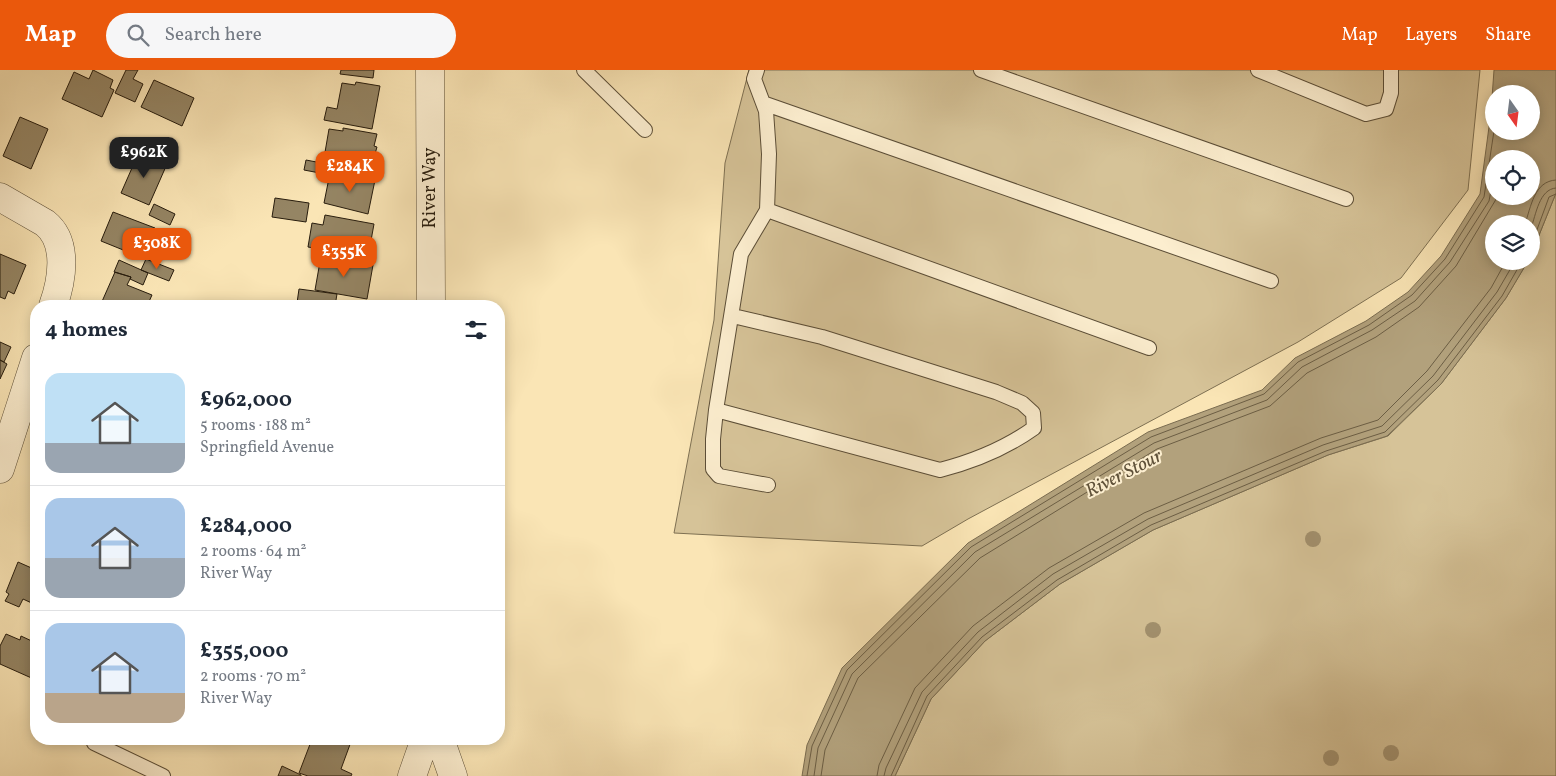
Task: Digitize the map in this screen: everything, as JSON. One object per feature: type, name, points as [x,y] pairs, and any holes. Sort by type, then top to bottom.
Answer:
[{"type":"street","name":"River Way","points":[[430,70],[431,300]]},
{"type":"street","points":[[0,197],[45,224],[50,228],[57,241],[60,256],[60,285],[55,300]]},
{"type":"street","points":[[0,469],[30,376]]},
{"type":"street","points":[[412,776],[423,745]]},
{"type":"street","points":[[442,745],[453,776]]},
{"type":"lane","points":[[584,70],[645,130]]},
{"type":"lane","points":[[757,70],[754,79],[766,111],[769,154],[767,210],[741,254],[733,316],[716,410],[713,439],[713,469],[719,476],[768,485]]},
{"type":"lane","points":[[981,70],[1346,199]]},
{"type":"lane","points":[[1258,70],[1366,114],[1386,110],[1391,93],[1391,70]]},
{"type":"lane","points":[[763,104],[1271,281]]},
{"type":"lane","points":[[767,210],[1149,348]]},
{"type":"lane","points":[[716,410],[940,470],[969,463],[1034,428],[1033,413],[1022,402],[996,392],[822,337],[733,316]]},
{"type":"lane","points":[[98,745],[163,776]]},
{"type":"shaded area","points":[[749,70],[1480,70],[1468,190],[1401,278],[1298,342],[968,519],[922,546],[674,533],[714,320],[725,163]]},
{"type":"shaded area","points":[[1556,193],[1556,776],[895,776],[931,699],[985,641],[1060,584],[1153,530],[1328,455],[1388,436],[1441,384],[1506,298],[1523,270],[1540,270],[1540,233]]},
{"type":"water","name":"River Stour","points":[[1494,70],[1556,70],[1556,193],[1540,233],[1540,215],[1485,215],[1485,270],[1523,270],[1506,298],[1441,384],[1387,436],[1328,455],[1153,530],[1060,584],[985,641],[931,699],[895,776],[802,776],[807,745],[842,668],[968,543],[1148,432],[1262,390],[1295,358],[1366,321],[1408,292],[1441,256],[1480,194],[1485,157],[1485,205],[1540,205],[1540,150],[1486,150],[1487,140],[1540,140],[1540,85],[1493,85]]},
{"type":"building","points":[[93,70],[113,80],[110,88],[114,90],[102,117],[62,99],[74,72],[89,79]]},
{"type":"building","points":[[126,70],[138,70],[133,79],[143,84],[135,102],[115,93]]},
{"type":"building","points":[[341,70],[374,70],[373,78],[340,74]]},
{"type":"building","points":[[154,80],[194,98],[182,126],[141,107]]},
{"type":"building","points":[[356,82],[380,86],[372,129],[324,120],[327,107],[337,109],[342,83],[355,85]]},
{"type":"building","points":[[20,117],[48,129],[31,169],[3,156]]},
{"type":"building","points":[[343,128],[377,134],[374,146],[377,147],[370,171],[339,165],[339,161],[324,158],[329,129],[343,131]]},
{"type":"building","points":[[139,152],[167,164],[149,205],[121,193]]},
{"type":"building","points":[[306,160],[327,164],[325,174],[304,170]]},
{"type":"building","points":[[330,173],[375,180],[368,214],[324,203]]},
{"type":"building","points":[[275,198],[309,203],[306,222],[272,217]]},
{"type":"building","points":[[154,204],[175,214],[170,225],[149,215]]},
{"type":"building","points":[[113,212],[155,228],[153,232],[159,235],[155,246],[148,244],[143,258],[101,241]]},
{"type":"building","points":[[325,215],[374,224],[368,257],[308,247],[312,223],[323,225]]},
{"type":"building","points":[[0,254],[26,265],[14,294],[8,291],[5,299],[0,297]]},
{"type":"building","points":[[321,256],[373,265],[367,299],[315,290]]},
{"type":"building","points":[[146,259],[174,270],[169,281],[141,270]]},
{"type":"building","points":[[119,260],[148,273],[143,285],[130,279],[131,277],[114,272]]},
{"type":"building","points":[[115,272],[131,277],[127,285],[152,295],[150,300],[103,300]]},
{"type":"building","points":[[299,289],[337,294],[336,300],[297,300]]},
{"type":"building","points":[[0,342],[11,347],[4,362],[0,360]]},
{"type":"building","points":[[0,360],[7,364],[0,379]]},
{"type":"building","points":[[18,562],[30,567],[30,602],[23,599],[19,607],[5,601],[9,594],[6,592]]},
{"type":"building","points":[[6,634],[20,640],[21,636],[30,640],[30,677],[0,664],[0,646]]},
{"type":"building","points":[[310,745],[350,745],[341,769],[352,774],[351,776],[308,776],[299,773]]},
{"type":"building","points":[[282,766],[301,775],[301,776],[278,776]]}]
